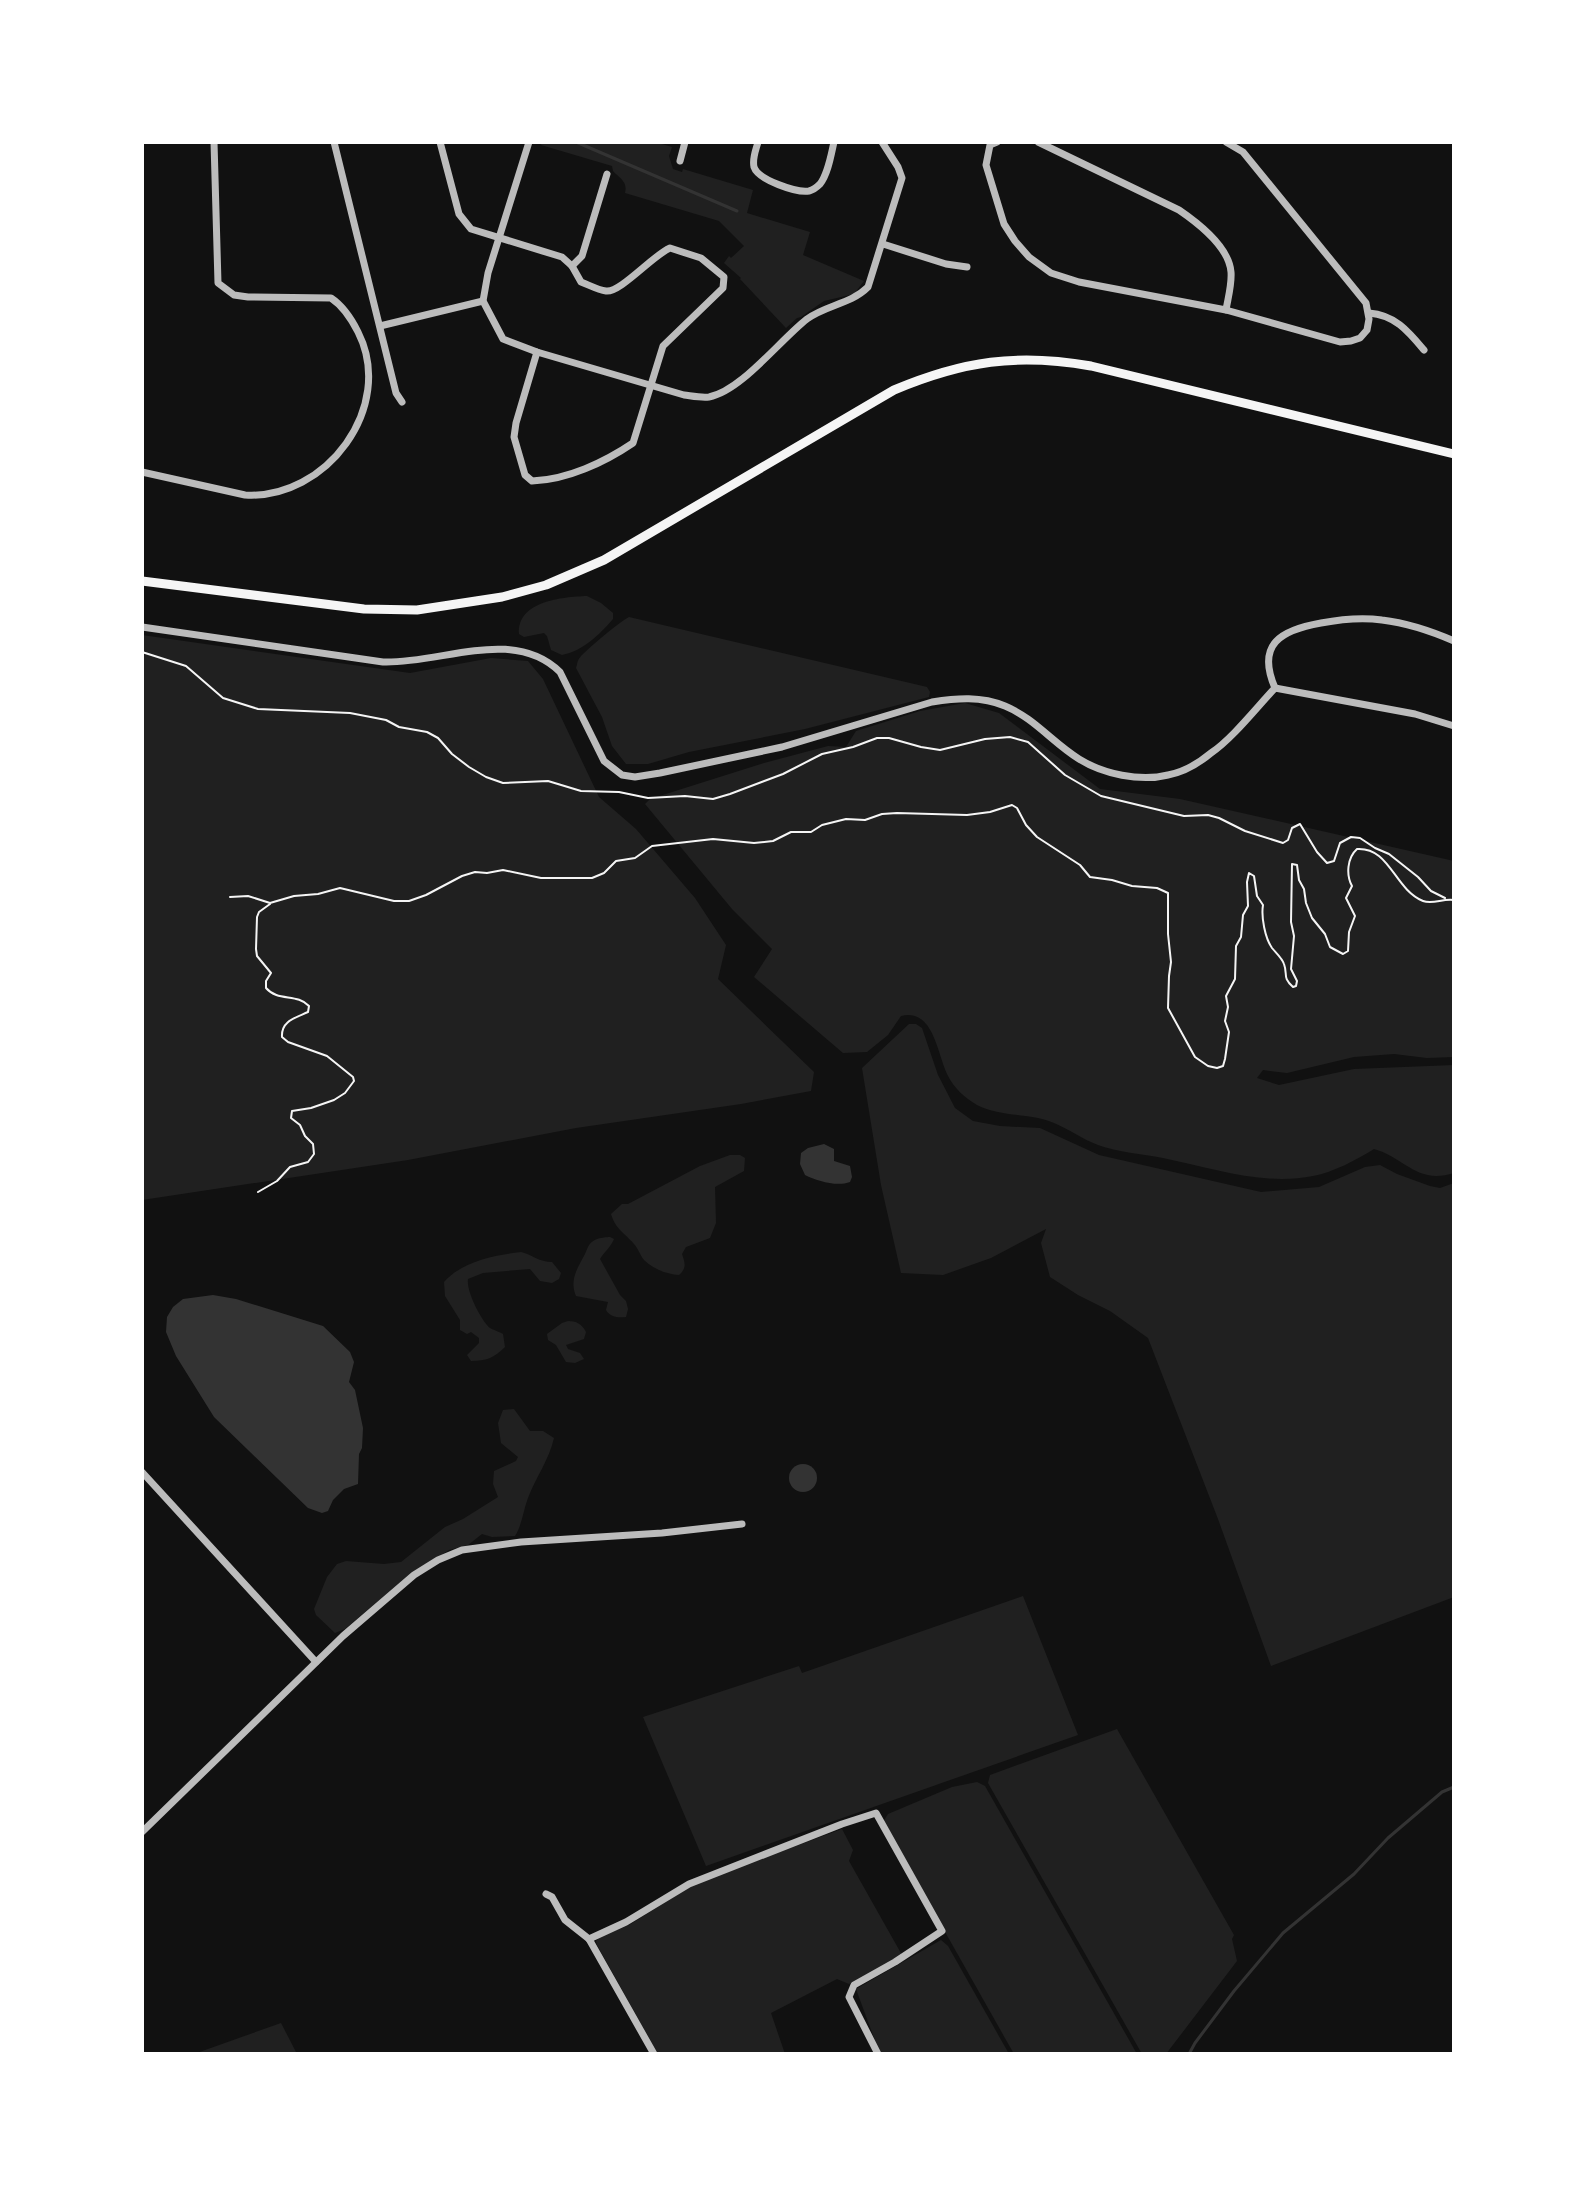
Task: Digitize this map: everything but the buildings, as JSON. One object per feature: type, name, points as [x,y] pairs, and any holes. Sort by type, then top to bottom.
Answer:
[{"type":"main road","points":[[142,581],[364,609],[417,610],[502,597],[546,585],[604,560],[894,390],[944,370],[1003,360],[1038,359],[1091,366],[1454,454]]},
{"type":"street","points":[[142,472],[245,495],[278,493],[306,482],[338,456],[353,436],[368,386],[367,362],[361,339],[338,303],[331,298],[248,297],[234,295],[218,283],[214,142]]},
{"type":"street","points":[[334,142],[396,393],[402,402]]},
{"type":"street","points":[[440,142],[459,214],[471,229],[562,257],[572,266],[581,282],[615,291],[658,253],[670,248],[701,258],[724,277],[723,288],[663,346],[633,443],[606,459],[543,481],[532,481],[525,475],[514,437],[537,352]]},
{"type":"street","points":[[529,142],[488,273],[483,301],[503,339],[684,395],[705,398],[719,394],[746,377],[810,317],[858,296],[868,287],[902,178],[882,142]]},
{"type":"street","points":[[680,161],[685,142]]},
{"type":"street","points":[[758,142],[754,166],[760,176],[808,191],[821,183],[834,142]]},
{"type":"street","points":[[1038,142],[1179,210],[1200,224],[1227,257],[1231,275],[1226,310]]},
{"type":"street","points":[[991,143],[986,165],[1004,224],[1029,257],[1051,273],[1093,285],[1226,310],[1340,342],[1360,338],[1367,330],[1369,313],[1366,303],[1243,152],[1226,142]]},
{"type":"street","points":[[572,266],[582,256],[607,174]]},
{"type":"street","points":[[883,244],[946,264],[967,267]]},
{"type":"street","points":[[380,326],[483,301]]},
{"type":"street","points":[[1369,313],[1386,315],[1400,323],[1424,350]]},
{"type":"street","points":[[1275,688],[1268,663],[1270,651],[1281,635],[1306,625],[1361,617],[1411,625],[1454,641]]},
{"type":"street","points":[[142,627],[383,662],[404,662],[493,648],[536,654],[560,672],[604,761],[622,775],[635,777],[782,747],[932,702],[955,699],[980,699],[1005,706],[1034,722],[1080,760],[1101,769],[1126,776],[1167,775],[1191,767],[1214,751],[1275,688]]},
{"type":"street","points":[[1275,688],[1415,714],[1454,726]]},
{"type":"street","points":[[142,1472],[316,1662]]},
{"type":"street","points":[[142,1832],[343,1636],[414,1575],[438,1560],[462,1550],[521,1542],[662,1533],[742,1524]]},
{"type":"street","points":[[589,1939],[626,1922],[689,1884],[876,1813],[942,1931],[854,1985],[850,1992],[849,1997],[878,2054]]},
{"type":"street","points":[[546,1894],[552,1897],[565,1920],[589,1939],[654,2054]]},
{"type":"path","points":[[142,652],[186,666],[220,696],[258,709],[345,712],[427,732],[442,740],[452,754],[469,767],[494,781],[511,784],[548,781],[581,791],[619,792],[653,799],[685,796],[719,798],[783,774],[822,754],[877,738],[940,750],[991,738],[1016,738],[1028,742],[1071,779],[1110,799],[1184,816],[1208,815],[1252,834],[1283,843],[1288,840],[1293,826],[1300,824],[1312,846],[1327,863],[1334,861],[1342,841],[1351,837],[1360,838],[1387,853],[1431,891],[1454,900]]},
{"type":"path","points":[[258,1192],[277,1181],[290,1167],[313,1157],[313,1144],[292,1119],[291,1112],[314,1107],[345,1093],[354,1080],[327,1056],[282,1037],[287,1022],[308,1012],[309,1006],[299,999],[275,996],[266,988],[265,983],[271,973],[257,956],[256,919],[270,903],[298,895],[340,888],[394,901],[409,901],[462,876],[503,870],[541,878],[592,878],[604,873],[616,861],[635,858],[652,846],[713,839],[754,843],[773,841],[791,832],[808,833],[819,826],[846,819],[865,820],[897,813],[967,815],[1012,805],[1037,837],[1080,865],[1090,877],[1168,893],[1171,962],[1168,1008],[1195,1057],[1205,1065],[1217,1068],[1224,1064],[1225,1059],[1229,1032],[1225,1021],[1228,1009],[1226,996],[1235,979],[1236,946],[1248,906],[1249,873],[1254,876],[1257,896],[1263,905],[1261,918],[1268,941],[1285,966],[1285,977],[1293,987],[1297,983],[1291,969],[1294,936],[1291,869],[1294,864],[1297,865],[1312,918],[1325,934],[1330,947],[1341,954],[1348,951],[1349,932],[1355,920],[1346,898],[1352,886],[1349,859],[1357,849],[1366,849],[1383,857],[1398,879],[1419,899],[1430,903],[1447,899]]},
{"type":"path","points":[[230,897],[248,896],[270,903]]},
{"type":"shaded area","points":[[542,142],[655,142],[672,147],[669,156],[673,169],[682,172],[683,169],[753,190],[747,213],[810,232],[803,255],[864,281],[854,294],[824,301],[786,328],[724,263],[744,246],[719,221],[625,193],[624,183],[612,166],[541,145]]},
{"type":"shaded area","points":[[587,596],[613,613],[613,619],[577,650],[562,655],[551,650],[544,633],[524,637],[519,634],[520,623],[533,608],[554,600]]},
{"type":"shaded area","points":[[629,617],[927,687],[929,697],[648,764],[626,764],[612,746],[602,717],[576,668],[581,656]]},
{"type":"shaded area","points":[[142,635],[410,673],[491,658],[528,661],[543,679],[599,797],[636,829],[695,898],[726,945],[718,979],[814,1072],[811,1091],[576,1128],[408,1160],[142,1200]]},
{"type":"shaded area","points":[[965,703],[999,713],[1100,789],[1180,799],[1454,861],[1454,1057],[1394,1054],[1354,1057],[1287,1073],[1263,1070],[1257,1078],[1279,1085],[1354,1069],[1454,1065],[1454,1173],[1441,1176],[1420,1173],[1374,1149],[1321,1174],[1275,1179],[1106,1147],[1092,1143],[1060,1125],[986,1109],[972,1102],[951,1081],[933,1035],[921,1019],[912,1015],[901,1016],[888,1035],[867,1052],[843,1053],[754,977],[772,949],[732,909],[645,804],[650,799],[764,763],[828,746],[846,747],[856,731],[920,711]]},
{"type":"shaded area","points":[[909,1024],[922,1028],[938,1075],[955,1108],[973,1121],[1040,1128],[1099,1155],[1261,1192],[1319,1187],[1365,1167],[1380,1165],[1430,1186],[1440,1188],[1454,1183],[1454,1597],[1271,1666],[1148,1338],[1110,1311],[1050,1277],[1041,1243],[1046,1229],[991,1258],[943,1275],[901,1273],[881,1185],[862,1068]]},
{"type":"shaded area","points":[[824,1144],[834,1149],[834,1161],[850,1166],[850,1182],[827,1183],[805,1175],[800,1164],[801,1153]]},
{"type":"shaded area","points":[[730,1155],[745,1158],[744,1171],[715,1187],[716,1223],[710,1238],[686,1247],[682,1254],[684,1268],[679,1275],[669,1274],[648,1263],[611,1214],[622,1204],[628,1204],[700,1166]]},
{"type":"shaded area","points":[[597,1239],[614,1239],[613,1242],[600,1259],[626,1301],[626,1317],[612,1316],[606,1310],[608,1302],[576,1296],[573,1285],[589,1245]]},
{"type":"shaded area","points":[[521,1252],[552,1262],[561,1273],[559,1279],[552,1283],[540,1281],[530,1269],[483,1273],[468,1279],[469,1291],[479,1312],[490,1328],[503,1334],[505,1347],[490,1358],[471,1361],[467,1355],[479,1343],[479,1338],[471,1332],[467,1334],[460,1330],[460,1320],[445,1296],[444,1282],[470,1264]]},
{"type":"shaded area","points":[[213,1295],[323,1326],[350,1352],[354,1362],[349,1382],[355,1390],[363,1428],[358,1484],[344,1489],[333,1500],[328,1511],[322,1513],[308,1508],[214,1417],[176,1356],[166,1332],[167,1317],[173,1307],[183,1299]]},
{"type":"shaded area","points":[[568,1321],[583,1327],[586,1332],[584,1339],[566,1345],[584,1359],[575,1363],[566,1362],[556,1345],[548,1340],[547,1334]]},
{"type":"shaded area","points":[[514,1409],[530,1431],[543,1431],[554,1438],[515,1536],[482,1534],[468,1545],[449,1550],[403,1580],[345,1629],[335,1633],[316,1615],[314,1609],[327,1577],[337,1564],[346,1561],[401,1562],[445,1527],[498,1497],[493,1484],[494,1471],[516,1461],[518,1457],[501,1443],[498,1423],[503,1410]]},
{"type":"shaded area","points":[[803,1464],[813,1468],[817,1478],[813,1488],[803,1492],[793,1488],[789,1478],[793,1468]]},
{"type":"shaded area","points":[[1023,1596],[1078,1735],[706,1866],[643,1717],[799,1666],[802,1673]]},
{"type":"shaded area","points":[[1117,1729],[1234,1935],[1232,1939],[1237,1961],[1166,2054],[1142,2054],[988,1783],[990,1775]]},
{"type":"shaded area","points":[[977,1782],[985,1786],[1137,2054],[1014,2054],[883,1822],[888,1814],[952,1787]]},
{"type":"shaded area","points":[[842,1829],[853,1850],[849,1861],[902,1955],[849,1984],[837,1979],[771,2013],[785,2054],[658,2054],[596,1941],[629,1925],[698,1882]]},
{"type":"shaded area","points":[[941,1940],[948,1946],[1009,2054],[880,2054],[856,1989]]},
{"type":"shaded area","points":[[281,2023],[297,2054],[194,2054]]},
{"type":"waterway","points":[[576,142],[737,211]]},
{"type":"waterway","points":[[1189,2054],[1234,1991],[1283,1933],[1354,1874],[1388,1838],[1442,1792],[1454,1787]]}]
